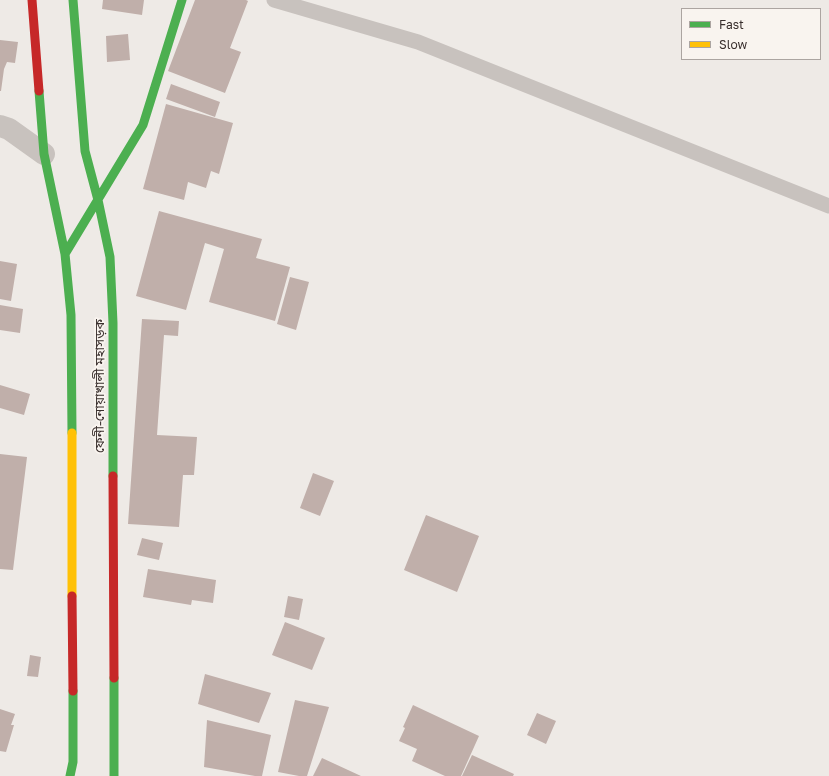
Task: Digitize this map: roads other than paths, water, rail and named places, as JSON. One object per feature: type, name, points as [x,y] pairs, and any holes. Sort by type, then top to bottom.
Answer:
[{"type":"main road","points":[[32,0],[44,154],[65,254],[71,315],[73,762],[70,776]]},
{"type":"main road","name":"ফেনী-নোয়াখালী মহাসড়ক","points":[[73,0],[85,151],[98,200],[110,257],[113,323],[114,776]]},
{"type":"main road","points":[[65,254],[143,125],[182,0]]},
{"type":"street","points":[[0,126],[8,129],[44,154]]},
{"type":"lane","points":[[274,0],[418,42],[829,206]]}]
